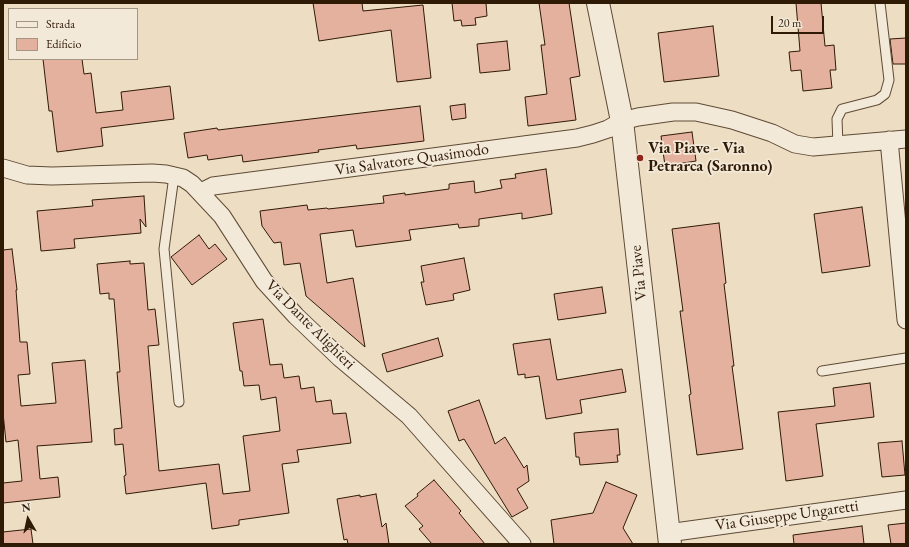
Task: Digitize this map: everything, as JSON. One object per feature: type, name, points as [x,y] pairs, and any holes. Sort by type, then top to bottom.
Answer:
[{"type":"street","name":"Via Piave","points":[[598,3],[622,121],[669,538]]},
{"type":"street","name":"Via Salvatore Quasimodo","points":[[201,192],[213,186],[577,138],[608,129],[622,121],[654,114],[673,112],[696,112],[732,120],[772,133],[795,144],[813,147],[906,139]]},
{"type":"street","points":[[889,140],[906,320]]},
{"type":"street","name":"Via Dante Alighieri","points":[[3,168],[27,175],[152,174],[182,178],[192,184],[222,216],[264,281],[296,316],[340,358],[409,416],[522,544]]},
{"type":"street","name":"Via Giuseppe Ungaretti","points":[[669,538],[906,500]]},
{"type":"lane","points":[[838,145],[837,119],[842,109],[877,100],[885,94],[888,80],[880,3]]},
{"type":"lane","points":[[174,176],[164,249],[179,402]]},
{"type":"lane","points":[[822,371],[906,358]]},
{"type":"building","points":[[313,3],[362,3],[363,11],[423,5],[431,78],[397,82],[391,30],[319,41]]},
{"type":"building","points":[[452,3],[486,3],[487,16],[475,18],[476,25],[462,26],[461,20],[454,21]]},
{"type":"building","points":[[539,3],[569,3],[580,76],[570,78],[576,120],[528,126],[525,97],[547,94],[541,45],[545,45]]},
{"type":"building","points":[[796,3],[821,3],[825,46],[834,45],[836,70],[830,70],[832,88],[803,91],[801,70],[791,71],[789,52],[800,51]]},
{"type":"building","points":[[713,26],[719,76],[664,82],[658,33]]},
{"type":"building","points":[[906,38],[906,64],[893,64],[890,39]]},
{"type":"building","points":[[507,41],[510,70],[480,73],[477,44]]},
{"type":"building","points":[[43,60],[82,60],[84,74],[91,73],[96,113],[123,110],[121,92],[170,86],[174,119],[101,128],[103,146],[57,152],[52,111],[49,111]]},
{"type":"building","points":[[465,104],[466,118],[452,120],[450,106]]},
{"type":"building","points":[[420,106],[424,141],[357,149],[356,145],[318,150],[319,152],[243,162],[242,155],[208,160],[207,155],[188,158],[184,133],[217,128],[218,130]]},
{"type":"building","points":[[692,132],[696,161],[665,166],[661,136]]},
{"type":"building","points":[[546,169],[552,214],[522,219],[522,213],[479,219],[479,226],[459,228],[458,224],[409,230],[411,240],[356,247],[353,230],[320,234],[327,283],[353,278],[365,347],[306,296],[300,263],[284,265],[281,242],[274,243],[262,226],[260,211],[307,205],[308,210],[384,203],[383,196],[405,193],[405,195],[449,189],[449,184],[474,181],[475,193],[502,188],[500,180],[516,178],[515,174]]},
{"type":"building","points":[[144,196],[146,227],[140,219],[141,233],[74,239],[75,248],[41,251],[37,211],[93,206],[92,200]]},
{"type":"building","points":[[862,207],[870,266],[822,273],[814,214]]},
{"type":"building","points":[[719,223],[726,283],[724,284],[734,366],[732,366],[743,449],[697,455],[680,311],[683,311],[672,229]]},
{"type":"building","points":[[199,235],[209,249],[215,244],[227,259],[192,285],[171,257]]},
{"type":"building","points":[[12,249],[17,290],[20,342],[27,342],[30,374],[18,375],[21,406],[56,403],[52,363],[85,360],[92,442],[37,446],[40,479],[58,477],[60,497],[3,503],[3,483],[22,481],[18,440],[6,442],[3,413],[3,250]]},
{"type":"building","points":[[464,258],[470,290],[453,294],[454,300],[426,305],[421,282],[424,282],[421,266]]},
{"type":"building","points":[[130,261],[130,264],[144,263],[148,310],[155,309],[159,345],[148,346],[159,471],[219,464],[223,494],[250,491],[243,436],[280,431],[276,397],[261,400],[259,385],[244,386],[242,371],[240,371],[233,323],[263,319],[270,365],[282,364],[284,378],[299,376],[301,389],[314,387],[316,402],[331,400],[333,414],[346,413],[351,443],[297,450],[299,462],[282,464],[289,513],[239,520],[239,525],[212,529],[206,483],[126,494],[123,444],[115,445],[114,429],[122,428],[117,372],[120,372],[114,299],[109,299],[109,293],[100,294],[97,264]]},
{"type":"building","points":[[602,287],[606,313],[558,320],[554,294]]},
{"type":"building","points":[[438,338],[443,356],[387,372],[382,354]]},
{"type":"building","points":[[550,339],[557,380],[622,369],[626,392],[580,400],[582,413],[546,419],[539,376],[525,378],[525,374],[518,375],[513,344]]},
{"type":"building","points":[[870,383],[874,417],[816,424],[823,476],[786,481],[778,412],[835,406],[833,388]]},
{"type":"building","points":[[479,400],[495,444],[505,437],[524,468],[527,465],[529,481],[517,489],[528,508],[512,517],[464,439],[459,441],[448,411]]},
{"type":"building","points":[[618,429],[620,455],[617,455],[618,462],[580,465],[579,457],[576,457],[574,433]]},
{"type":"building","points":[[902,441],[905,475],[882,477],[878,443]]},
{"type":"building","points":[[434,480],[461,511],[459,513],[485,544],[432,544],[419,529],[423,526],[405,506],[418,496],[417,494]]},
{"type":"building","points":[[606,482],[637,495],[623,528],[633,544],[554,544],[551,520],[593,513]]},
{"type":"building","points":[[376,494],[382,527],[386,523],[389,544],[348,544],[347,539],[344,540],[337,499]]},
{"type":"building","points":[[906,523],[906,544],[891,544],[888,525]]},
{"type":"building","points":[[862,526],[864,544],[794,544],[793,535]]},
{"type":"building","points":[[31,529],[33,544],[3,544],[3,532]]},
{"type":"place","name":"Via Piave - Via Petrarca (Saronno)","points":[[640,158]]}]
